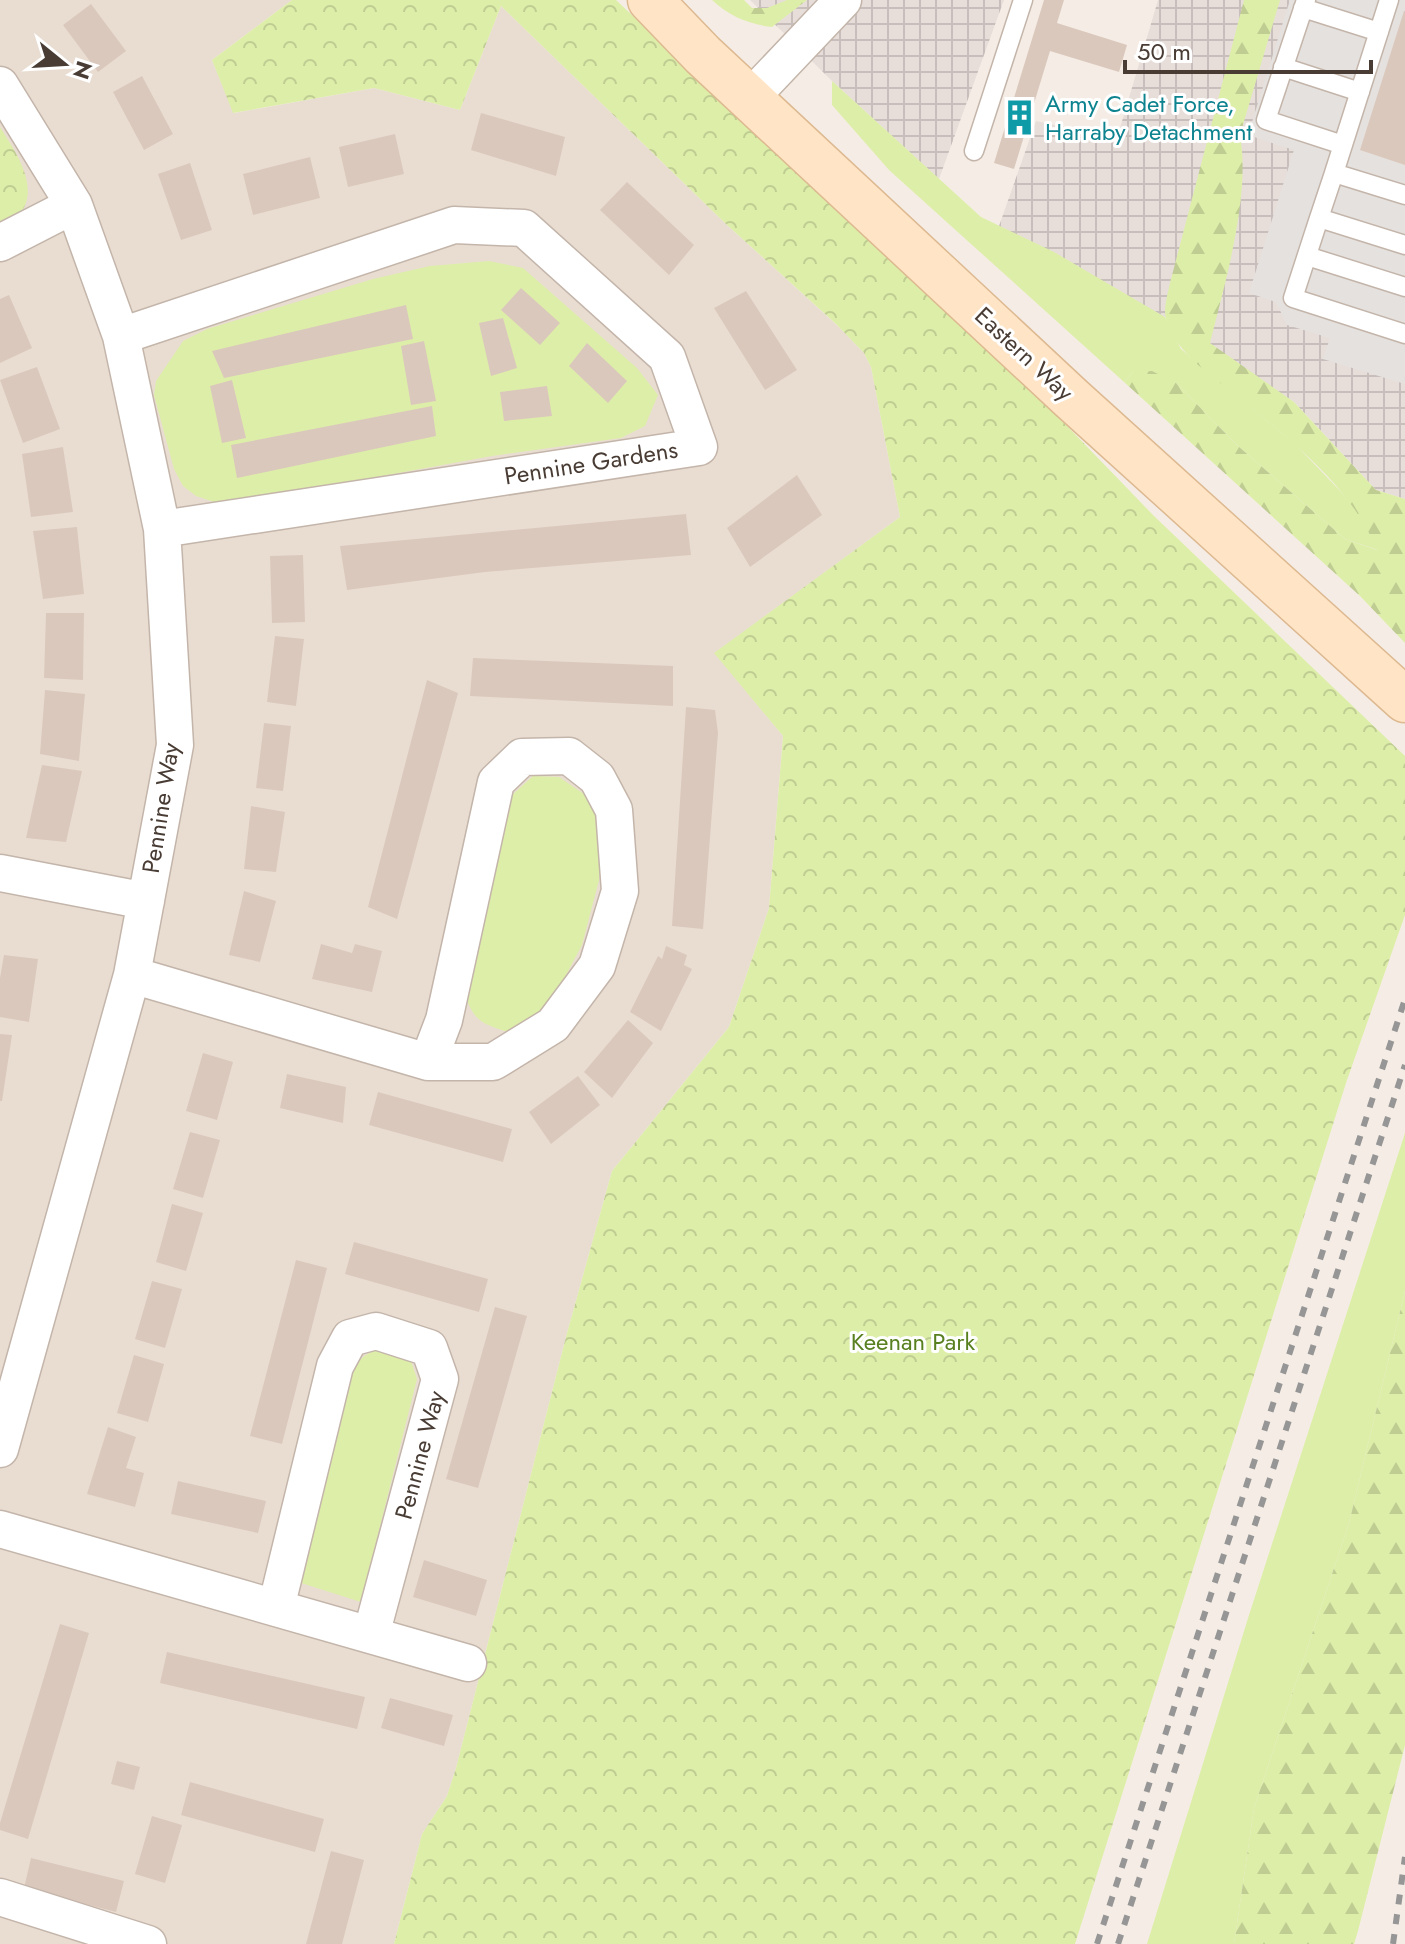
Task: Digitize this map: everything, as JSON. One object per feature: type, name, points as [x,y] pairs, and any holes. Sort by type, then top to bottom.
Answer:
[{"type":"street","name":"Eastern Way","points":[[650,0],[703,55],[1071,398],[1398,693]]},
{"type":"street","points":[[750,98],[843,0]]},
{"type":"street","name":"Pennine Way","points":[[0,85],[74,205],[121,336],[162,529],[175,745],[132,975],[0,1449]]},
{"type":"street","points":[[0,243],[74,205]]},
{"type":"street","name":"Pennine Gardens","points":[[121,336],[454,225],[524,228],[667,357],[699,447],[162,529]]},
{"type":"street","points":[[132,975],[428,1062],[493,1062],[553,1025],[597,966],[620,891],[614,810],[597,778],[569,756],[522,757],[496,782],[444,1020],[428,1062]]},
{"type":"street","points":[[0,873],[146,901]]},
{"type":"street","name":"Pennine Way","points":[[276,1608],[335,1366],[350,1338],[376,1331],[429,1348],[440,1379],[371,1635]]},
{"type":"street","points":[[0,1529],[468,1663]]},
{"type":"street","points":[[0,1897],[148,1944]]},
{"type":"lane","points":[[974,151],[1023,0]]},
{"type":"lane","points":[[1389,0],[1293,298],[1405,334]]},
{"type":"lane","points":[[1343,145],[1266,120],[1304,4],[1379,32]]},
{"type":"lane","points":[[1283,67],[1360,92]]},
{"type":"lane","points":[[1334,173],[1405,195]]},
{"type":"lane","points":[[1319,218],[1405,245]]},
{"type":"lane","points":[[1307,256],[1405,287]]},
{"type":"shaded area","points":[[0,0],[292,0],[212,60],[234,113],[374,88],[460,110],[501,6],[726,224],[840,328],[864,353],[871,367],[900,517],[715,653],[783,736],[769,908],[729,1027],[612,1171],[567,1333],[456,1768],[447,1796],[422,1834],[394,1944],[0,1944]]},
{"type":"shaded area","points":[[750,0],[1004,0],[939,179],[832,81]]},
{"type":"shaded area","points":[[1158,0],[1405,0],[1405,499],[1376,490],[1294,402],[1165,317],[999,226],[1036,121],[1117,138]]},
{"type":"shaded area","points":[[1290,0],[1405,0],[1405,384],[1323,359],[1330,338],[1287,325],[1276,302],[1249,293],[1294,150],[1248,135]]},
{"type":"green space","name":"Keenan Park","points":[[292,0],[616,0],[1040,398],[1154,516],[1405,756],[1405,915],[1346,1083],[1075,1944],[394,1944],[422,1834],[447,1796],[456,1768],[567,1333],[612,1171],[729,1027],[769,908],[783,736],[714,653],[900,517],[871,367],[864,353],[501,6],[460,110],[374,88],[233,113],[212,60]]},
{"type":"green space","points":[[712,0],[744,0],[752,8],[767,8],[787,0],[807,0],[772,27],[740,19]]},
{"type":"green space","points":[[1244,0],[1280,0],[1240,135],[1242,184],[1239,211],[1210,343],[1294,402],[1376,490],[1405,499],[1405,643],[1360,596],[1124,382],[1133,372],[1152,371],[1176,383],[1238,446],[1345,539],[1377,550],[1366,527],[1336,485],[1299,448],[1196,363],[1178,343],[1166,319],[1165,306],[1170,283]]},
{"type":"green space","points":[[832,81],[981,217],[1054,252],[1165,317],[1181,349],[1296,445],[1346,497],[1363,518],[1378,550],[1345,539],[1238,446],[1176,383],[1133,372],[1124,382],[889,170],[832,105]]},
{"type":"green space","points":[[0,127],[23,168],[28,195],[24,208],[15,220],[0,231]]},
{"type":"green space","points":[[489,261],[523,268],[637,368],[658,395],[645,426],[621,438],[492,456],[223,505],[196,496],[183,486],[174,469],[154,395],[156,381],[183,341],[207,329],[373,279],[430,266]]},
{"type":"green space","points":[[533,776],[559,777],[584,794],[601,824],[599,880],[582,945],[548,1009],[508,1032],[480,1020],[465,995],[511,796]]},
{"type":"green space","points":[[1405,1133],[1405,1291],[1349,1523],[1254,1808],[1234,1944],[1147,1944],[1249,1615]]},
{"type":"green space","points":[[1405,1291],[1405,1745],[1358,1931],[1354,1944],[1234,1944],[1254,1808],[1349,1523]]},
{"type":"green space","points":[[396,1348],[410,1358],[417,1379],[361,1602],[298,1582],[349,1378],[367,1354]]},
{"type":"building","name":"Army Cadet Force, Harraby Detachment","points":[[1044,0],[1064,0],[1057,23],[1127,45],[1119,72],[1050,51],[1014,169],[994,163]]},
{"type":"building","points":[[91,4],[126,51],[98,72],[63,25]]},
{"type":"building","points":[[1405,11],[1405,165],[1360,150]]},
{"type":"building","points":[[142,76],[173,134],[144,150],[113,92]]},
{"type":"building","points":[[481,113],[565,137],[556,176],[471,150]]},
{"type":"building","points":[[395,134],[404,174],[348,187],[339,147]]},
{"type":"building","points":[[310,157],[320,198],[253,215],[243,174]]},
{"type":"building","points":[[190,163],[212,230],[181,240],[158,174]]},
{"type":"building","points":[[627,182],[694,245],[669,275],[600,210]]},
{"type":"building","points":[[521,288],[560,323],[540,345],[501,310]]},
{"type":"building","points":[[746,291],[797,370],[765,390],[714,308]]},
{"type":"building","points":[[9,295],[32,348],[0,363],[0,299]]},
{"type":"building","points":[[406,305],[413,339],[224,378],[212,351]]},
{"type":"building","points":[[503,318],[517,368],[491,376],[479,323]]},
{"type":"building","points":[[424,341],[436,401],[411,405],[401,346]]},
{"type":"building","points":[[587,343],[627,381],[608,403],[569,366]]},
{"type":"building","points":[[37,367],[60,429],[23,443],[0,380]]},
{"type":"building","points":[[232,380],[246,438],[222,443],[210,386]]},
{"type":"building","points":[[547,386],[552,416],[504,421],[500,392]]},
{"type":"building","points":[[432,406],[436,436],[237,478],[231,445]]},
{"type":"building","points":[[63,447],[73,512],[31,517],[22,454]]},
{"type":"building","points":[[797,475],[822,515],[750,567],[727,528]]},
{"type":"building","points":[[686,514],[691,555],[485,572],[347,590],[340,546]]},
{"type":"building","points":[[77,527],[84,594],[43,599],[33,531]]},
{"type":"building","points":[[303,555],[305,622],[272,623],[270,556]]},
{"type":"building","points":[[46,613],[84,613],[83,680],[44,678]]},
{"type":"building","points":[[275,636],[304,639],[296,706],[267,702]]},
{"type":"building","points":[[473,658],[673,666],[673,706],[470,696]]},
{"type":"building","points":[[427,680],[458,693],[397,919],[368,907]]},
{"type":"building","points":[[45,690],[85,694],[79,761],[40,754]]},
{"type":"building","points":[[686,707],[715,710],[718,733],[703,929],[672,926]]},
{"type":"building","points":[[264,723],[291,726],[283,791],[256,788]]},
{"type":"building","points":[[42,765],[82,771],[66,842],[26,838]]},
{"type":"building","points":[[251,806],[285,812],[276,872],[244,869]]},
{"type":"building","points":[[244,891],[276,901],[260,962],[229,955]]},
{"type":"building","points":[[321,944],[352,953],[355,944],[382,951],[372,992],[312,979]]},
{"type":"building","points":[[666,946],[687,955],[684,965],[692,969],[661,1031],[630,1012],[658,956],[662,959]]},
{"type":"building","points":[[4,955],[38,959],[29,1022],[0,1017],[0,978]]},
{"type":"building","points":[[628,1020],[653,1043],[612,1098],[584,1072]]},
{"type":"building","points":[[0,1034],[12,1035],[2,1101],[0,1101]]},
{"type":"building","points":[[203,1053],[233,1062],[217,1120],[186,1111]]},
{"type":"building","points":[[287,1074],[346,1087],[343,1123],[280,1108]]},
{"type":"building","points":[[578,1076],[600,1105],[551,1144],[529,1112]]},
{"type":"building","points":[[378,1092],[512,1129],[503,1162],[369,1125]]},
{"type":"building","points":[[190,1132],[220,1140],[203,1198],[173,1189]]},
{"type":"building","points":[[172,1204],[203,1213],[186,1271],[156,1262]]},
{"type":"building","points":[[354,1242],[488,1279],[479,1312],[345,1274]]},
{"type":"building","points":[[296,1260],[327,1268],[282,1444],[250,1436]]},
{"type":"building","points":[[152,1281],[182,1289],[165,1348],[135,1339]]},
{"type":"building","points":[[495,1307],[527,1316],[478,1488],[446,1479]]},
{"type":"building","points":[[134,1355],[164,1364],[148,1422],[117,1413]]},
{"type":"building","points":[[108,1427],[136,1437],[126,1468],[144,1473],[135,1507],[87,1494]]},
{"type":"building","points":[[178,1481],[266,1501],[258,1533],[171,1514]]},
{"type":"building","points":[[424,1560],[487,1580],[476,1616],[413,1597]]},
{"type":"building","points":[[60,1624],[89,1633],[28,1839],[0,1830],[0,1823]]},
{"type":"building","points":[[167,1652],[365,1697],[357,1729],[160,1683]]},
{"type":"building","points":[[390,1698],[453,1715],[444,1746],[381,1728]]},
{"type":"building","points":[[117,1761],[140,1767],[134,1790],[111,1784]]},
{"type":"building","points":[[190,1782],[324,1819],[315,1852],[181,1815]]},
{"type":"building","points":[[152,1816],[182,1825],[165,1883],[135,1874]]},
{"type":"building","points":[[331,1851],[364,1860],[342,1944],[306,1944]]},
{"type":"building","points":[[31,1858],[124,1881],[116,1912],[24,1888]]},
{"type":"railway","points":[[1097,1944],[1405,999]]},
{"type":"railway","points":[[1118,1944],[1405,1065]]},
{"type":"railway","points":[[1393,1944],[1405,1857]]},
{"type":"place","name":"Army Cadet Force, Harraby Detachment","points":[[1019,118]]}]
